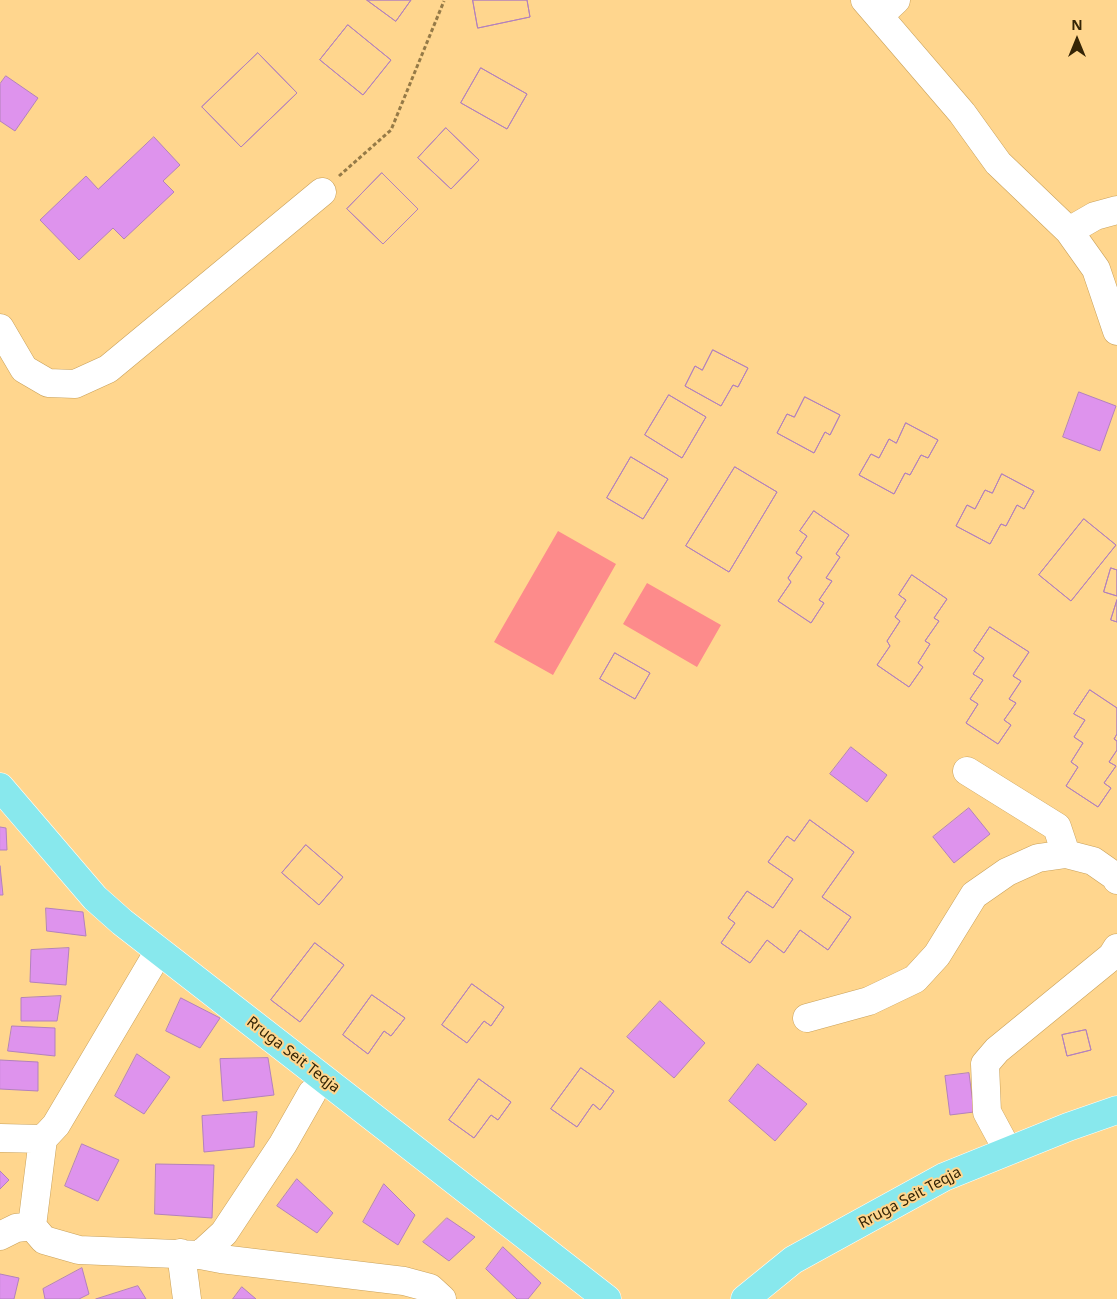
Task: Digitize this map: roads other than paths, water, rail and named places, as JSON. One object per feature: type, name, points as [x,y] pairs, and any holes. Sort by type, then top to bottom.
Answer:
[{"type":"main road","name":"Rruga Seit Teqja","points":[[0,787],[95,898],[159,951],[607,1299]]},
{"type":"main road","name":"Rruga Seit Teqja","points":[[745,1299],[792,1260],[944,1177],[1117,1110]]},
{"type":"street","points":[[880,5],[998,163],[1069,231],[1096,269],[1117,331]]},
{"type":"street","points":[[0,328],[24,369],[48,383],[75,384],[108,369],[322,192]]},
{"type":"street","points":[[1069,231],[1094,216],[1117,210]]},
{"type":"street","points":[[966,771],[1057,827],[1066,854]]},
{"type":"street","points":[[808,1018],[869,1001],[915,980],[937,955],[974,895],[1007,872],[1038,858],[1066,854],[1093,861],[1116,876],[1117,880]]},
{"type":"street","points":[[1008,1152],[987,1112],[985,1064],[997,1050],[1112,956],[1117,948]]},
{"type":"street","points":[[159,951],[56,1125],[44,1139],[32,1226],[44,1240],[79,1250],[190,1254],[404,1281],[430,1288],[442,1299]]},
{"type":"street","points":[[190,1254],[224,1233],[283,1144],[312,1093]]},
{"type":"street","points":[[0,1138],[44,1139]]},
{"type":"street","points":[[0,1236],[16,1228],[32,1226]]},
{"type":"street","points":[[187,1299],[190,1254]]}]
